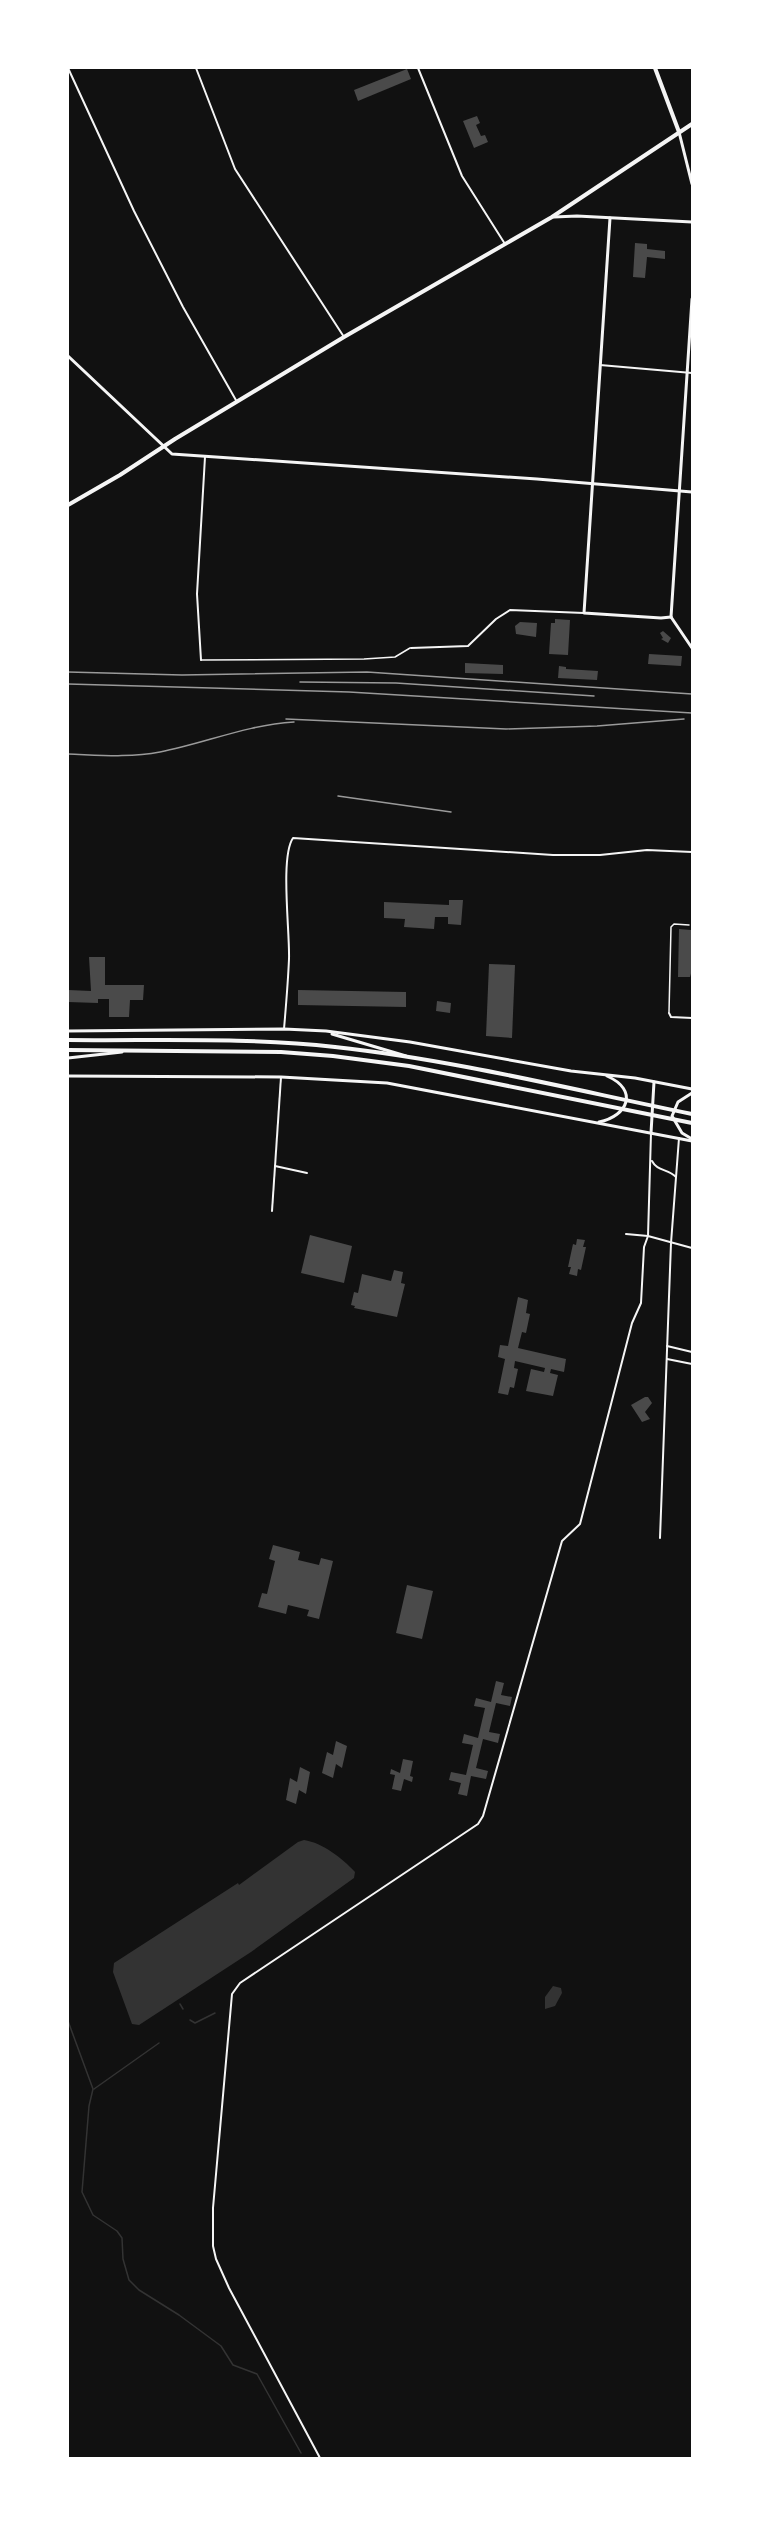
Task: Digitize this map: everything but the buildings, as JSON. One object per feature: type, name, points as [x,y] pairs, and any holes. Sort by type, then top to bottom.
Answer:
[{"type":"main road","points":[[655,68],[679,132]]},
{"type":"main road","points":[[68,505],[344,337],[552,217],[693,124]]},
{"type":"main road","points":[[68,1040],[282,1043],[334,1047],[411,1057],[693,1114]]},
{"type":"main road","points":[[68,1050],[281,1053],[333,1056],[409,1066],[693,1123]]},
{"type":"street","points":[[68,68],[134,211],[183,307],[237,402]]},
{"type":"street","points":[[196,68],[235,169],[344,337]]},
{"type":"street","points":[[418,68],[462,176],[505,244]]},
{"type":"street","points":[[679,132],[693,184]]},
{"type":"street","points":[[552,217],[693,222]]},
{"type":"street","points":[[584,613],[610,218]]},
{"type":"street","points":[[693,300],[671,617],[693,648]]},
{"type":"street","points":[[68,356],[172,454],[693,492]]},
{"type":"street","points":[[600,365],[693,373]]},
{"type":"street","points":[[201,660],[197,594],[205,457]]},
{"type":"street","points":[[411,648],[465,646],[503,613],[517,609],[671,617]]},
{"type":"street","points":[[284,1029],[289,959],[286,878],[289,844],[293,838],[553,855],[600,855],[647,850],[693,852]]},
{"type":"street","points":[[669,1013],[670,1017],[693,1018]]},
{"type":"street","points":[[68,1031],[284,1029],[326,1032],[410,1042],[538,1066],[635,1077],[693,1091]]},
{"type":"street","points":[[326,1032],[411,1057]]},
{"type":"street","points":[[68,1058],[139,1050]]},
{"type":"street","points":[[594,1123],[615,1117],[624,1111],[626,1106],[622,1086],[604,1075]]},
{"type":"street","points":[[68,1076],[281,1077],[399,1085],[693,1140]]},
{"type":"street","points":[[272,1211],[281,1077]]},
{"type":"street","points":[[320,2458],[229,2288],[216,2259],[213,2246],[213,2208],[232,1994],[240,1983],[422,1863],[477,1824],[482,1818],[561,1541],[580,1524],[632,1323],[641,1303],[644,1247],[648,1236],[654,1082]]},
{"type":"street","points":[[693,1091],[678,1102],[672,1116],[678,1128],[693,1140]]},
{"type":"street","points":[[660,1538],[671,1243],[679,1138]]},
{"type":"street","points":[[650,1157],[656,1168],[670,1172],[677,1179]]},
{"type":"street","points":[[275,1166],[307,1173]]},
{"type":"street","points":[[626,1234],[648,1236],[693,1248]]},
{"type":"street","points":[[667,1346],[693,1352]]},
{"type":"street","points":[[667,1359],[693,1364]]},
{"type":"lane","points":[[201,660],[364,659],[395,657],[411,648]]},
{"type":"lane","points":[[669,1013],[671,927],[674,924],[689,925]]},
{"type":"shaded area","points":[[304,1840],[318,1844],[338,1857],[355,1872],[354,1878],[251,1952],[139,2025],[132,2024],[113,1972],[114,1963],[238,1883],[239,1885]]},
{"type":"shaded area","points":[[553,1986],[561,1988],[562,1993],[555,2006],[545,2009],[545,1997]]},
{"type":"waterway","points":[[180,2004],[183,2009]]},
{"type":"waterway","points":[[190,2020],[195,2023],[215,2013]]},
{"type":"waterway","points":[[68,2021],[93,2089],[89,2106],[82,2192],[93,2215],[117,2231],[122,2238],[123,2259],[129,2280],[139,2290],[179,2315],[221,2346],[233,2365],[257,2374],[301,2453]]},
{"type":"waterway","points":[[94,2089],[159,2043]]},
{"type":"railway","points":[[68,672],[182,675],[367,672],[692,694]]},
{"type":"railway","points":[[300,682],[396,683],[594,696]]},
{"type":"railway","points":[[68,684],[349,692],[692,713]]},
{"type":"railway","points":[[286,719],[506,729],[597,726],[684,719]]},
{"type":"railway","points":[[68,754],[114,756],[148,754],[243,730],[294,722]]},
{"type":"railway","points":[[338,796],[451,812]]}]
